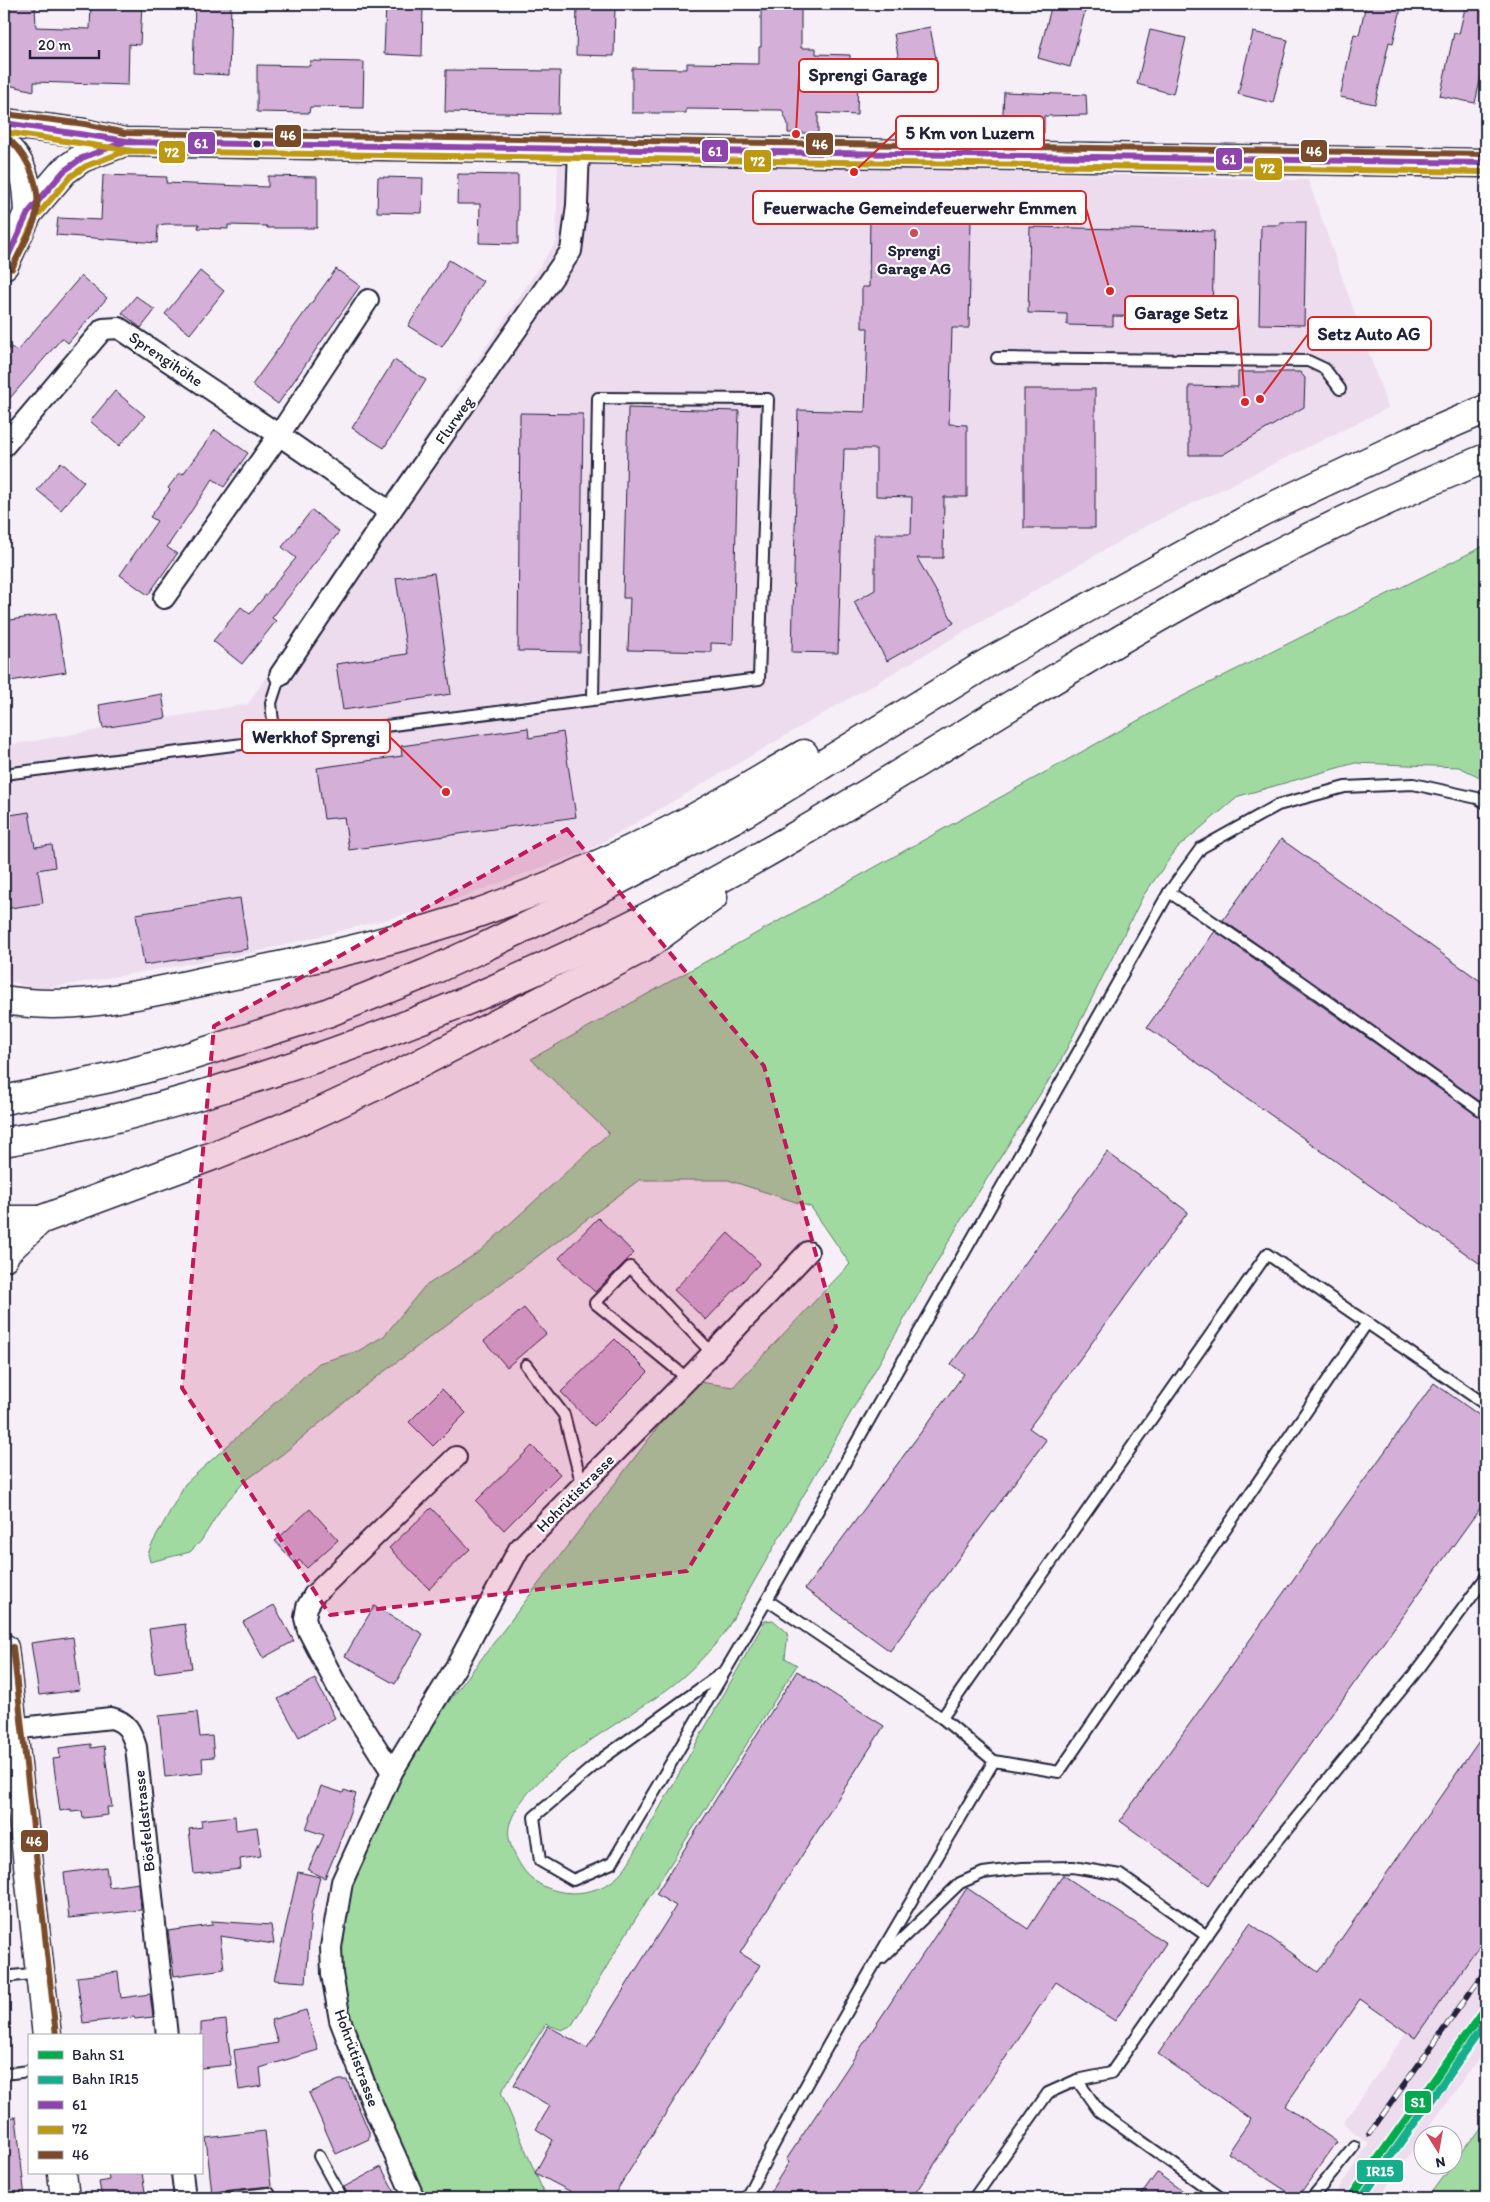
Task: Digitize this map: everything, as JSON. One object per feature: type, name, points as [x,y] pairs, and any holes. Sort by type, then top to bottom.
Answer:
[{"type":"main road","points":[[4,123],[84,133],[124,142],[1486,163]]},
{"type":"main road","points":[[4,264],[28,213],[64,171],[82,158],[124,142]]},
{"type":"main road","points":[[4,146],[22,167],[26,184],[28,213]]},
{"type":"main road","points":[[4,1100],[110,1078],[178,1060],[327,1013],[427,974],[577,902],[744,813],[989,662],[1263,511],[1416,439],[1486,409]]},
{"type":"main road","points":[[4,1142],[72,1130],[186,1101],[342,1051],[482,995],[619,931],[790,839],[1035,690],[1230,578],[1323,530],[1486,458]]},
{"type":"main road","points":[[4,1000],[36,1004],[66,1004],[152,992],[314,958],[450,922],[566,878],[629,850],[691,819],[920,688],[989,662]]},
{"type":"main road","points":[[4,1220],[40,1220],[311,1116],[382,1083],[643,948],[790,839]]},
{"type":"main road","points":[[4,1256],[40,1220]]},
{"type":"main road","points":[[4,1648],[47,2034]]},
{"type":"main road","points":[[62,2174],[65,2198]]},
{"type":"street","name":"Flurweg","points":[[280,675],[390,512],[571,251],[577,206],[578,148]]},
{"type":"street","points":[[164,598],[279,435],[368,300]]},
{"type":"street","name":"Sprengihöhe","points":[[4,446],[103,329],[119,328],[390,512]]},
{"type":"street","name":"Hohrütistrasse","points":[[414,2198],[374,2108],[340,2020],[332,1974],[331,1947],[342,1882],[392,1772],[457,1665],[519,1549],[688,1379],[808,1252]]},
{"type":"street","points":[[392,1772],[338,1688],[308,1630],[305,1618],[307,1607],[314,1595],[456,1457]]},
{"type":"street","name":"Bösfeldstrasse","points":[[12,1728],[111,1718],[121,1720],[128,1726],[136,1746],[167,2034]]},
{"type":"street","points":[[182,2174],[185,2198]]},
{"type":"lane","points":[[997,358],[1308,361],[1325,369],[1340,389]]},
{"type":"lane","points":[[4,774],[275,741],[594,698],[760,679],[768,399],[598,398],[594,698]]},
{"type":"lane","points":[[275,741],[270,703],[280,675]]},
{"type":"lane","points":[[726,1670],[603,1758],[534,1817],[540,1861],[573,1880],[612,1863],[726,1670],[767,1600],[1169,892],[1201,848],[1278,805],[1345,787],[1413,784],[1477,798],[1486,803]]},
{"type":"lane","points":[[1169,892],[1301,982],[1486,1114]]},
{"type":"lane","points":[[942,1718],[1267,1254],[1486,1405]]},
{"type":"lane","points":[[688,1379],[595,1303],[630,1267],[712,1354]]},
{"type":"lane","points":[[767,1600],[942,1718],[994,1761],[1059,1772],[1367,1323]]},
{"type":"lane","points":[[526,1365],[564,1415],[579,1474],[588,1481]]},
{"type":"lane","points":[[974,2198],[1048,2093],[1077,2080],[1111,2073],[1247,1878],[1420,1667],[1486,1577]]},
{"type":"lane","points":[[746,2198],[784,2124],[872,1967],[994,1761]]},
{"type":"lane","points":[[872,1967],[960,1883],[983,1874],[1022,1868],[1073,1867],[1120,1875],[1207,1936]]},
{"type":"lane","points":[[4,1977],[40,1973]]},
{"type":"lane","points":[[4,2074],[28,2071]]},
{"type":"lane","points":[[1077,2080],[1099,2111],[1221,2198]]},
{"type":"lane","points":[[1312,2198],[1354,2146]]},
{"type":"lane","points":[[320,2156],[342,2198]]},
{"type":"lane","points":[[222,2198],[268,2193]]},
{"type":"highlighted area","points":[[567,829],[764,1066],[836,1327],[687,1571],[330,1615],[182,1388],[214,1026]]},
{"type":"shaded area","points":[[558,160],[1308,180],[1388,408],[1142,528],[591,849],[432,908],[251,953],[37,990],[4,979],[4,746],[248,704],[556,242]]},
{"type":"shaded area","points":[[1486,1936],[1486,2048],[1431,2124],[1412,2124],[1412,2151],[1378,2198],[1332,2198],[1369,2144],[1343,2123],[1407,2032],[1415,2037]]},
{"type":"green space","points":[[1486,545],[1486,780],[1459,767],[1355,763],[1239,796],[1178,847],[1143,896],[1059,1064],[961,1220],[724,1634],[700,1661],[673,1685],[581,1747],[537,1783],[521,1803],[510,1823],[509,1840],[521,1866],[529,1876],[552,1890],[578,1893],[591,1891],[615,1879],[624,1870],[635,1852],[765,1621],[773,1620],[788,1633],[785,1658],[797,1665],[629,1929],[572,2025],[562,2030],[546,2024],[501,2092],[546,2198],[426,2198],[377,2091],[345,2002],[341,1937],[351,1890],[409,1754],[693,1381],[733,1387],[850,1264],[811,1207],[728,1180],[639,1180],[357,1392],[284,1453],[245,1481],[222,1507],[201,1541],[190,1552],[150,1562],[148,1554],[151,1546],[185,1484],[319,1363],[358,1351],[384,1336],[424,1287],[479,1252],[609,1133],[531,1059],[1173,701]]},
{"type":"green space","points":[[1486,2120],[1486,2198],[1428,2198],[1446,2174],[1462,2174],[1462,2152]]},
{"type":"building","points":[[4,4],[35,4],[36,27],[90,29],[91,4],[142,4],[140,45],[129,44],[128,85],[34,82],[34,91],[4,84]]},
{"type":"building","points":[[195,4],[231,4],[229,75],[193,73]]},
{"type":"building","points":[[386,4],[423,4],[422,56],[384,54]]},
{"type":"building","points":[[577,4],[615,4],[614,56],[576,55]]},
{"type":"building","points":[[761,4],[801,4],[801,48],[816,48],[816,54],[850,55],[850,72],[858,72],[857,115],[818,113],[818,133],[788,133],[788,124],[782,110],[686,109],[686,113],[632,113],[632,68],[687,69],[687,63],[759,64]]},
{"type":"building","points":[[1052,4],[1087,4],[1070,67],[1038,58]]},
{"type":"building","points":[[1366,4],[1402,4],[1393,43],[1389,42],[1375,104],[1340,97],[1354,34],[1359,35]]},
{"type":"building","points":[[1466,4],[1486,4],[1486,54],[1475,103],[1440,96],[1454,33],[1459,34]]},
{"type":"building","points":[[930,27],[937,64],[901,71],[894,34]]},
{"type":"building","points":[[1150,30],[1186,38],[1173,94],[1137,84]]},
{"type":"building","points":[[1253,32],[1288,40],[1273,103],[1238,94]]},
{"type":"building","points":[[310,61],[364,62],[363,108],[310,107],[309,113],[257,112],[257,65],[310,66]]},
{"type":"building","points":[[446,70],[560,71],[559,114],[445,112]]},
{"type":"building","points":[[1004,92],[1086,95],[1087,115],[1044,116],[1044,133],[1002,131]]},
{"type":"building","points":[[458,174],[518,175],[518,244],[479,243],[480,204],[457,204]]},
{"type":"building","points":[[103,175],[167,177],[166,183],[268,187],[268,176],[317,177],[317,228],[267,228],[267,226],[228,225],[228,229],[198,228],[199,224],[165,224],[158,225],[157,243],[56,235],[58,218],[101,220]]},
{"type":"building","points":[[378,177],[423,178],[422,213],[377,212]]},
{"type":"building","points":[[870,215],[971,216],[969,328],[952,328],[949,424],[967,425],[967,497],[944,497],[943,558],[917,558],[954,623],[887,661],[854,602],[875,590],[875,534],[911,534],[912,497],[876,496],[876,449],[844,449],[838,653],[792,652],[798,410],[865,412],[868,328],[862,328],[862,287],[869,287]]},
{"type":"building","points":[[1280,222],[1306,222],[1304,325],[1259,324],[1261,225],[1280,225]]},
{"type":"building","points":[[1030,227],[1214,231],[1212,318],[1113,316],[1113,326],[1067,325],[1067,314],[1028,313]]},
{"type":"building","points":[[449,260],[483,281],[442,347],[408,326]]},
{"type":"building","points":[[336,269],[360,286],[278,404],[252,385]]},
{"type":"building","points":[[200,271],[224,291],[190,334],[165,314]]},
{"type":"building","points":[[81,276],[107,298],[68,343],[62,338],[4,405],[4,356],[11,347],[17,351]]},
{"type":"building","points":[[136,296],[155,310],[141,328],[122,313]]},
{"type":"building","points":[[394,360],[426,380],[384,448],[352,428]]},
{"type":"building","points":[[1238,372],[1300,372],[1305,378],[1304,407],[1222,455],[1189,455],[1189,386],[1238,387]]},
{"type":"building","points":[[1024,389],[1095,389],[1095,528],[1024,528]]},
{"type":"building","points":[[115,391],[145,416],[119,446],[90,421]]},
{"type":"building","points":[[628,408],[739,411],[733,644],[711,643],[711,652],[628,650],[630,598],[623,598]]},
{"type":"building","points":[[520,413],[583,414],[580,652],[518,651]]},
{"type":"building","points":[[215,430],[248,453],[224,487],[213,479],[167,547],[177,554],[148,595],[120,575],[157,521],[150,517],[170,490],[168,488],[180,472],[183,474]]},
{"type":"building","points":[[61,462],[84,482],[61,510],[37,490]]},
{"type":"building","points":[[312,510],[339,532],[272,618],[276,621],[242,664],[213,641],[241,607],[250,614],[296,558],[282,547]]},
{"type":"building","points":[[434,573],[451,694],[343,710],[336,664],[407,654],[396,578]]},
{"type":"building","points":[[56,613],[66,672],[4,682],[4,621]]},
{"type":"building","points":[[162,694],[166,718],[103,728],[99,705]]},
{"type":"building","points":[[528,728],[529,738],[563,732],[576,817],[349,850],[344,817],[324,819],[317,768],[402,756],[401,746]]},
{"type":"building","points":[[29,812],[35,847],[52,845],[55,867],[38,870],[43,903],[4,909],[4,816]]},
{"type":"building","points":[[1281,839],[1486,985],[1486,1106],[1223,920]]},
{"type":"building","points":[[240,898],[248,949],[144,965],[136,914]]},
{"type":"building","points":[[1215,931],[1486,1121],[1486,1268],[1147,1027]]},
{"type":"building","points":[[1107,1152],[1188,1212],[1029,1428],[1046,1440],[890,1651],[805,1589],[964,1374],[951,1364]]},
{"type":"building","points":[[598,1218],[634,1253],[595,1292],[559,1258]]},
{"type":"building","points":[[728,1233],[760,1263],[706,1320],[674,1290]]},
{"type":"building","points":[[524,1308],[546,1334],[507,1367],[484,1341]]},
{"type":"building","points":[[615,1339],[648,1372],[594,1426],[561,1392]]},
{"type":"building","points":[[1434,1383],[1486,1420],[1486,1500],[1209,1885],[1120,1821]]},
{"type":"building","points":[[442,1389],[466,1413],[433,1446],[409,1422]]},
{"type":"building","points":[[532,1446],[560,1474],[504,1530],[476,1501]]},
{"type":"building","points":[[431,1508],[470,1549],[429,1589],[389,1548]]},
{"type":"building","points":[[310,1509],[338,1540],[307,1568],[299,1560],[296,1564],[275,1541]]},
{"type":"building","points":[[274,1605],[294,1641],[263,1658],[243,1622]]},
{"type":"building","points":[[374,1606],[423,1634],[395,1684],[345,1656]]},
{"type":"building","points":[[185,1624],[192,1668],[155,1673],[149,1629]]},
{"type":"building","points":[[73,1637],[80,1690],[39,1695],[31,1643]]},
{"type":"building","points":[[797,1671],[884,1726],[740,1953],[760,1965],[612,2198],[583,2198],[535,2173],[553,2140],[536,2129],[550,2106],[514,2085],[548,2026],[587,2048],[676,1906],[656,1894]]},
{"type":"building","points":[[315,1679],[335,1718],[299,1737],[278,1699]]},
{"type":"building","points":[[197,1712],[200,1737],[212,1736],[214,1757],[202,1758],[203,1773],[165,1777],[159,1716]]},
{"type":"building","points":[[1486,1731],[1486,1936],[1415,2038],[1360,1999],[1285,2106],[1337,2142],[1297,2198],[1228,2153],[1251,2119],[1158,2054],[1250,1923],[1318,1972]]},
{"type":"building","points":[[91,1744],[91,1748],[104,1746],[112,1807],[107,1807],[108,1815],[83,1818],[82,1811],[71,1812],[71,1809],[60,1811],[53,1759],[60,1758],[59,1748]]},
{"type":"building","points":[[321,1786],[343,1793],[344,1790],[356,1794],[325,1878],[308,1870],[324,1835],[306,1829]]},
{"type":"building","points":[[235,1816],[236,1830],[257,1827],[261,1856],[240,1859],[241,1869],[194,1874],[189,1829],[202,1827],[201,1820]]},
{"type":"building","points":[[106,1867],[109,1887],[139,1883],[141,1910],[69,1918],[64,1873]]},
{"type":"building","points":[[298,1872],[320,1877],[311,1914],[306,1982],[274,1980]]},
{"type":"building","points":[[1063,1875],[1166,1943],[1115,2021],[1056,1982],[912,2198],[780,2198],[770,2192],[789,2162],[786,2160],[967,1888],[1028,1929]]},
{"type":"building","points":[[212,1921],[271,1925],[274,1944],[220,1936],[224,1969],[174,1976],[168,1931],[212,1925]]},
{"type":"building","points":[[118,1972],[121,1998],[150,1994],[153,2017],[135,2019],[134,2017],[83,2023],[77,1977]]},
{"type":"building","points":[[306,2010],[318,2050],[260,2068],[262,2086],[239,2090],[234,2050],[278,2043],[271,2020]]},
{"type":"building","points":[[226,2020],[231,2065],[202,2068],[201,2023]]},
{"type":"building","points":[[339,2080],[347,2080],[369,2132],[369,2139],[336,2154],[309,2093]]},
{"type":"building","points":[[16,2117],[25,2198],[4,2198],[4,2118]]},
{"type":"building","points":[[265,2131],[271,2186],[221,2191],[212,2194],[206,2138]]},
{"type":"building","points":[[381,2167],[398,2198],[349,2198],[344,2187]]},
{"type":"building","points":[[1157,2173],[1192,2198],[1139,2198]]},
{"type":"building","points":[[108,2174],[142,2174],[146,2198],[102,2198],[99,2182],[109,2180]]},
{"type":"railway","points":[[1369,2134],[1486,1970]]},
{"type":"rail line","name":"S1","points":[[1350,2198],[1486,2007]]},
{"type":"rail line","name":"IR15","points":[[1361,2198],[1486,2022]]},
{"type":"transit line","name":"46","points":[[5,114],[85,124],[125,133],[1486,154]]},
{"type":"transit line","name":"61","points":[[4,123],[134,142]]},
{"type":"transit line","name":"72","points":[[4,132],[133,151]]},
{"type":"transit line","name":"46","points":[[10,140],[29,166],[36,187],[37,198],[33,225],[12,268]]},
{"type":"transit line","name":"61","points":[[4,265],[28,213],[64,171],[82,158],[124,142],[1486,163]]},
{"type":"transit line","name":"72","points":[[12,269],[35,218],[70,177],[86,166],[126,151],[1486,172]]},
{"type":"transit line","name":"46","points":[[13,1647],[56,2034]]},
{"type":"place","name":"Sprengi Garage","points":[[796,134]]},
{"type":"place","name":"5 Km von Luzern","points":[[854,172]]},
{"type":"place","name":"Sprengi Garage AG","points":[[914,233]]},
{"type":"place","name":"Feuerwache Gemeindefeuerwehr Emmen","points":[[1110,291]]},
{"type":"place","name":"Setz Auto AG","points":[[1260,399]]},
{"type":"place","name":"Garage Setz","points":[[1245,402]]},
{"type":"place","name":"Werkhof Sprengi","points":[[446,792]]}]
